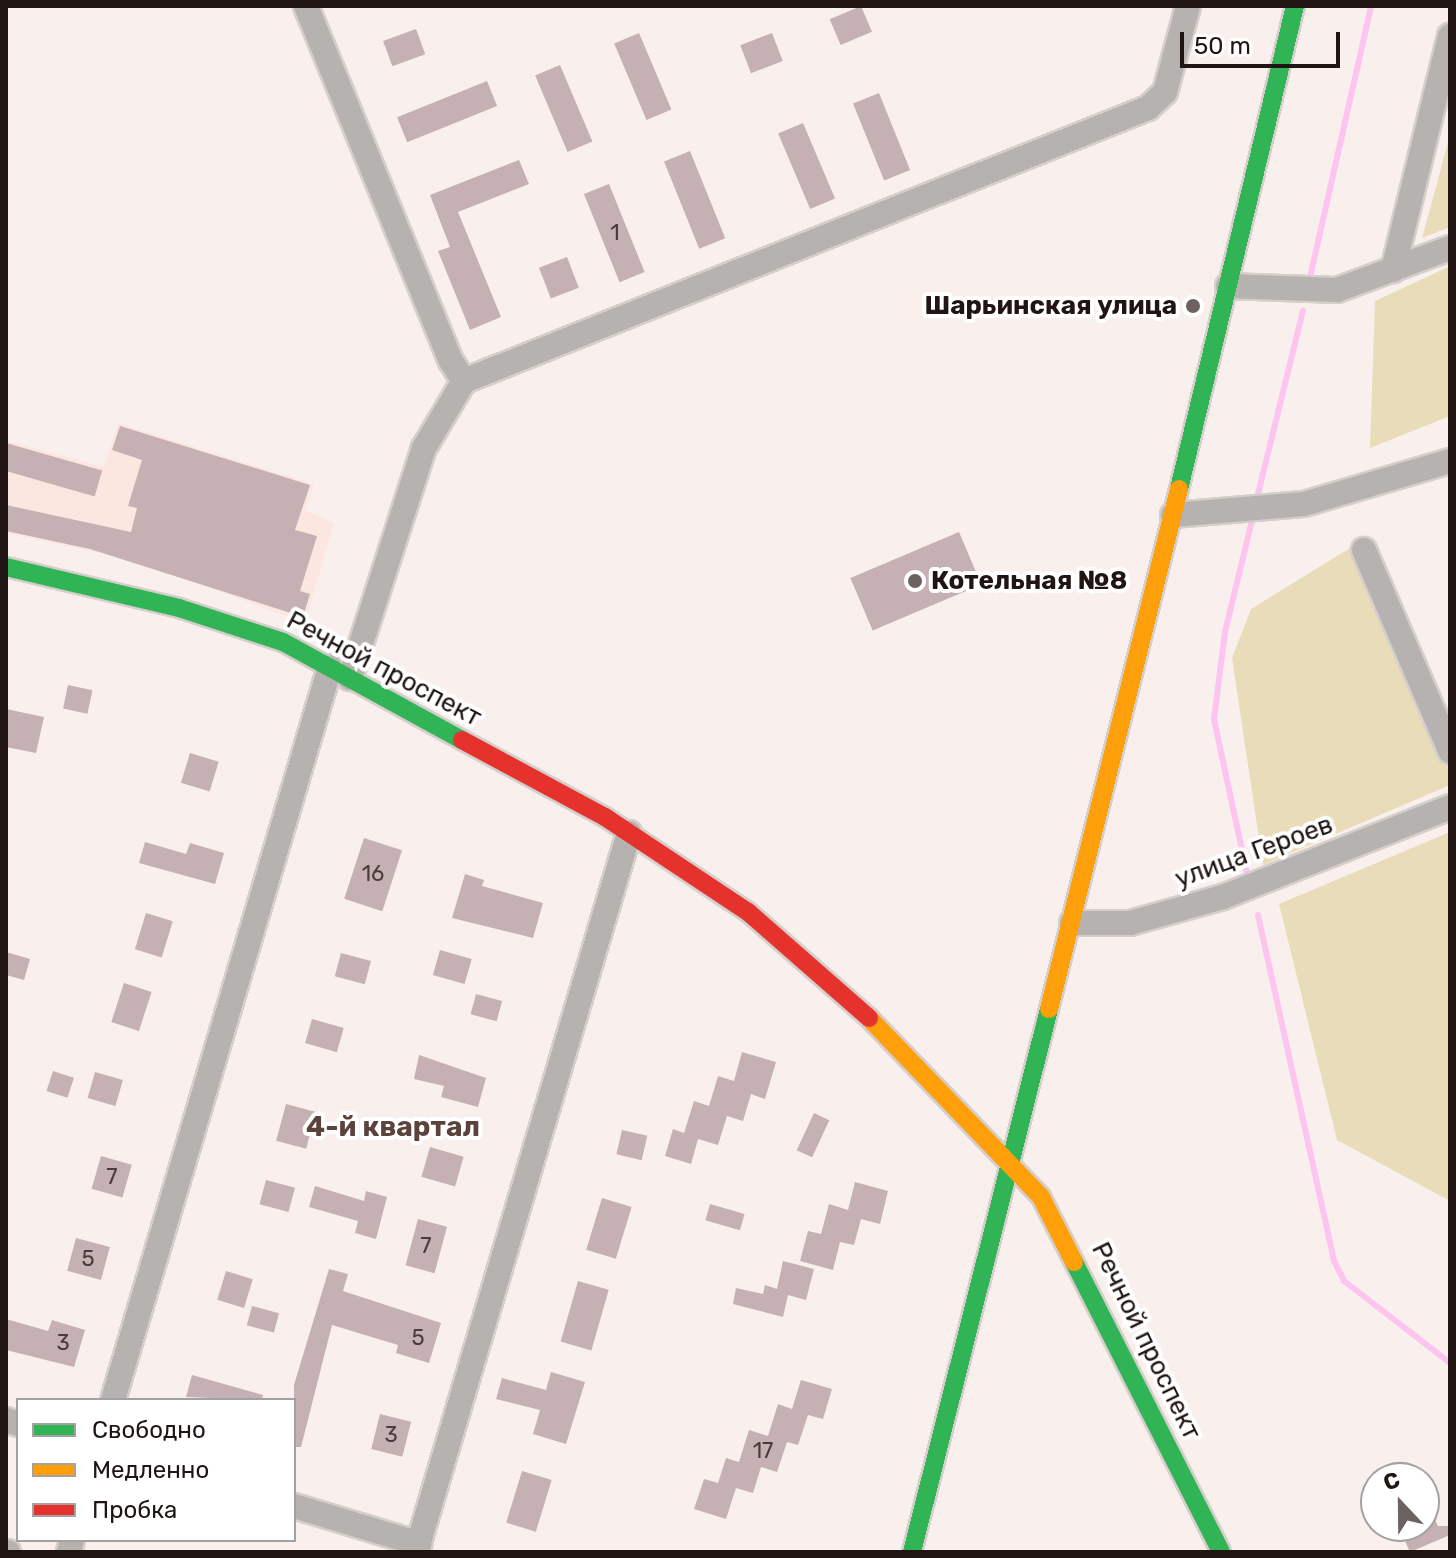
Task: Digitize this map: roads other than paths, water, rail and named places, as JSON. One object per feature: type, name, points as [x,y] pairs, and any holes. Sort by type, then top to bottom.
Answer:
[{"type":"street","points":[[306,6],[445,348],[464,381]]},
{"type":"street","points":[[114,1398],[340,673],[424,448],[464,381],[1148,108],[1165,92],[1188,6]]},
{"type":"street","points":[[912,1552],[1072,923],[1295,6]]},
{"type":"street","points":[[1393,270],[1450,36]]},
{"type":"street","points":[[1228,286],[1337,290],[1450,248]]},
{"type":"street","points":[[1173,515],[1254,510],[1397,480],[1450,461]]},
{"type":"street","points":[[1364,550],[1450,751]]},
{"type":"street","name":"Речной проспект","points":[[6,567],[179,608],[283,642],[629,833],[748,912],[897,1042],[1012,1161],[1068,1243],[1221,1552]]},
{"type":"street","name":"улица Героев","points":[[1072,923],[1130,923],[1223,897],[1450,807]]},
{"type":"street","points":[[296,1507],[418,1548],[629,833]]},
{"type":"waterway","points":[[1311,273],[1371,6]]},
{"type":"waterway","points":[[1256,502],[1303,311]]},
{"type":"waterway","points":[[1248,878],[1214,719],[1225,632],[1254,512]]},
{"type":"waterway","points":[[1258,915],[1334,1261],[1344,1281],[1450,1363]]},
{"type":"place","name":"Шарьинская улица","points":[[1193,306]]},
{"type":"place","name":"Котельная №8","points":[[915,581]]},
{"type":"district","name":"4-й квартал","points":[[393,1127]]}]
